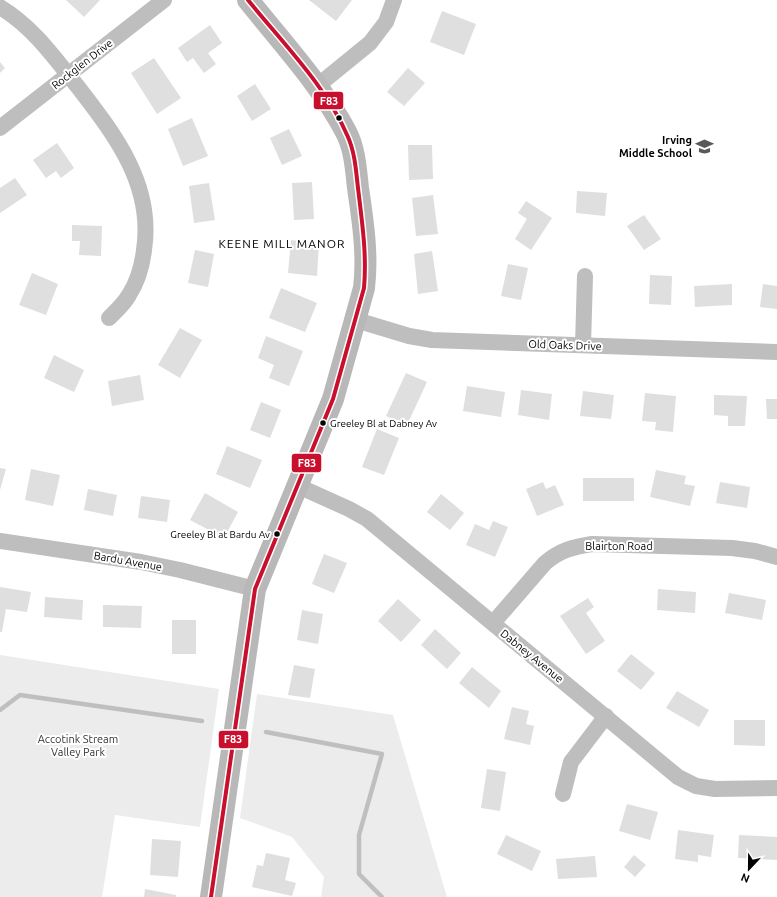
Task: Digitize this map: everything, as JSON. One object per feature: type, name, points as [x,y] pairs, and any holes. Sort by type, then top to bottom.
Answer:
[{"type":"street","name":"Rockglen Drive","points":[[0,128],[164,0]]},
{"type":"street","points":[[211,897],[255,589],[333,399],[364,288],[366,260],[354,159],[346,133],[316,87],[248,0]]},
{"type":"street","points":[[316,87],[370,43],[386,22],[394,0]]},
{"type":"street","points":[[0,7],[28,27],[41,40],[122,146],[135,175],[144,208],[145,242],[141,270],[129,297],[109,318]]},
{"type":"street","points":[[583,345],[585,276]]},
{"type":"street","name":"Old Oaks Drive","points":[[356,320],[409,336],[432,340],[777,352]]},
{"type":"street","name":"Dabney Avenue","points":[[298,486],[349,509],[367,519],[678,776],[696,786],[715,789],[777,788]]},
{"type":"street","name":"Bardu Avenue","points":[[0,541],[141,562],[180,570],[255,589]]},
{"type":"street","name":"Blairton Road","points":[[493,623],[545,563],[553,556],[569,547],[592,544],[732,548],[754,551],[777,557]]},
{"type":"street","points":[[563,794],[571,762],[606,716]]},
{"type":"green space","name":"Accotink Stream Valley Park","points":[[0,655],[219,689],[200,827],[115,815],[102,897],[0,897]]},
{"type":"green space","points":[[257,694],[393,715],[447,897],[321,897],[324,877],[292,837],[240,818]]},
{"type":"building","points":[[66,0],[100,0],[84,17]]},
{"type":"building","points":[[309,0],[352,0],[336,21]]},
{"type":"building","points":[[442,11],[476,24],[464,55],[430,42]]},
{"type":"building","points":[[210,25],[222,43],[208,53],[216,64],[204,73],[193,58],[187,62],[178,48]]},
{"type":"building","points":[[154,58],[181,98],[157,114],[131,73]]},
{"type":"building","points":[[0,62],[5,68],[0,73]]},
{"type":"building","points":[[408,68],[425,83],[404,106],[387,92]]},
{"type":"building","points":[[255,84],[271,109],[252,121],[237,96]]},
{"type":"building","points":[[192,118],[208,156],[183,166],[168,129]]},
{"type":"building","points":[[289,129],[302,156],[282,165],[270,138]]},
{"type":"building","points":[[57,143],[74,168],[61,178],[56,171],[46,178],[33,160]]},
{"type":"building","points":[[408,145],[432,145],[433,179],[409,180]]},
{"type":"building","points":[[15,178],[27,195],[0,213],[0,188]]},
{"type":"building","points":[[312,182],[314,219],[294,220],[292,183]]},
{"type":"building","points":[[209,183],[215,220],[194,223],[189,186]]},
{"type":"building","points":[[577,191],[607,193],[605,216],[576,213]]},
{"type":"building","points":[[433,195],[438,234],[416,236],[412,198]]},
{"type":"building","points":[[526,201],[552,218],[531,250],[515,239],[527,219],[518,213]]},
{"type":"building","points":[[644,215],[661,239],[644,250],[627,226]]},
{"type":"building","points":[[72,225],[102,226],[101,256],[79,255],[80,241],[72,241]]},
{"type":"building","points":[[291,240],[319,243],[317,276],[288,273]]},
{"type":"building","points":[[195,250],[214,254],[208,287],[188,283]]},
{"type":"building","points":[[432,251],[438,291],[418,294],[414,254]]},
{"type":"building","points":[[508,264],[528,268],[521,300],[501,296]]},
{"type":"building","points":[[32,273],[58,284],[46,315],[19,305]]},
{"type":"building","points":[[650,275],[672,276],[671,305],[649,304]]},
{"type":"building","points":[[732,284],[732,305],[695,307],[694,286]]},
{"type":"building","points":[[763,284],[777,286],[777,309],[760,307]]},
{"type":"building","points":[[281,288],[317,303],[305,332],[269,318]]},
{"type":"building","points":[[180,328],[202,340],[180,378],[158,365]]},
{"type":"building","points":[[266,336],[303,351],[289,386],[269,378],[274,365],[258,358]]},
{"type":"building","points":[[54,355],[84,370],[74,392],[44,378]]},
{"type":"building","points":[[406,373],[427,382],[407,425],[386,416]]},
{"type":"building","points":[[140,375],[144,400],[112,406],[108,381]]},
{"type":"building","points":[[467,386],[505,392],[501,417],[463,411]]},
{"type":"building","points":[[521,390],[552,394],[549,420],[518,415]]},
{"type":"building","points":[[583,391],[614,395],[611,419],[580,416]]},
{"type":"building","points":[[645,393],[676,396],[673,432],[655,430],[656,422],[642,421]]},
{"type":"building","points":[[714,395],[747,396],[745,426],[728,426],[728,416],[714,415]]},
{"type":"building","points":[[766,399],[777,399],[777,419],[767,419]]},
{"type":"building","points":[[261,402],[281,410],[270,438],[250,430]]},
{"type":"building","points":[[377,429],[399,438],[384,475],[362,467]]},
{"type":"building","points":[[227,446],[262,460],[250,488],[216,474]]},
{"type":"building","points":[[0,468],[6,469],[0,490]]},
{"type":"building","points":[[31,469],[60,475],[53,506],[25,500]]},
{"type":"building","points":[[656,470],[686,476],[684,484],[695,486],[690,506],[650,497]]},
{"type":"building","points":[[583,478],[634,478],[634,501],[583,501]]},
{"type":"building","points":[[543,482],[546,489],[555,485],[564,505],[537,516],[526,489]]},
{"type":"building","points":[[720,482],[750,487],[747,508],[716,503]]},
{"type":"building","points":[[88,489],[117,495],[113,516],[84,510]]},
{"type":"building","points":[[205,493],[238,512],[224,538],[190,520]]},
{"type":"building","points":[[441,494],[464,513],[450,530],[427,512]]},
{"type":"building","points":[[141,496],[170,500],[167,522],[138,518]]},
{"type":"building","points":[[493,521],[508,527],[495,557],[466,545],[475,524],[489,530]]},
{"type":"building","points":[[324,554],[347,563],[334,593],[312,584]]},
{"type":"building","points":[[0,587],[31,592],[27,612],[6,609],[2,632],[0,632]]},
{"type":"building","points":[[658,589],[696,592],[695,613],[657,610]]},
{"type":"building","points":[[729,593],[766,600],[762,620],[725,613]]},
{"type":"building","points":[[45,597],[83,600],[82,620],[44,617]]},
{"type":"building","points":[[588,598],[594,607],[586,613],[605,641],[586,654],[560,616]]},
{"type":"building","points":[[398,599],[421,620],[401,642],[378,621]]},
{"type":"building","points":[[103,605],[142,606],[141,628],[103,627]]},
{"type":"building","points":[[302,610],[323,614],[318,644],[297,640]]},
{"type":"building","points":[[172,620],[196,620],[196,654],[172,654]]},
{"type":"building","points":[[435,629],[461,653],[447,669],[421,645]]},
{"type":"building","points":[[631,654],[655,673],[641,690],[617,671]]},
{"type":"building","points":[[294,665],[315,669],[310,698],[288,695]]},
{"type":"building","points":[[472,667],[501,691],[489,708],[459,683]]},
{"type":"building","points":[[677,691],[709,710],[699,727],[666,708]]},
{"type":"building","points":[[512,707],[529,711],[526,724],[534,726],[530,745],[504,739]]},
{"type":"building","points":[[734,720],[765,720],[765,746],[734,745]]},
{"type":"building","points":[[487,769],[506,772],[500,811],[481,808]]},
{"type":"building","points":[[627,804],[658,812],[650,840],[619,831]]},
{"type":"building","points":[[678,830],[714,835],[711,857],[698,855],[698,862],[675,859]]},
{"type":"building","points":[[506,835],[541,851],[532,871],[497,854]]},
{"type":"building","points":[[739,835],[777,837],[777,860],[738,858]]},
{"type":"building","points":[[152,839],[181,841],[178,877],[150,875]]},
{"type":"building","points":[[266,853],[290,858],[285,880],[296,883],[292,896],[252,887],[257,865],[263,866]]},
{"type":"building","points":[[634,855],[646,865],[635,877],[624,867]]},
{"type":"building","points":[[595,856],[597,877],[558,879],[556,859]]},
{"type":"building","points":[[145,889],[176,895],[176,897],[144,897]]},
{"type":"waterway","points":[[0,710],[20,695],[202,721]]},
{"type":"waterway","points":[[266,732],[382,754],[359,835],[359,874],[382,897]]},
{"type":"transit line","name":"F83","points":[[211,897],[255,589],[333,399],[364,288],[365,275],[364,238],[356,169],[348,137],[339,118],[316,83],[248,0]]},
{"type":"place","name":"Irving Middle School","points":[[705,146]]},
{"type":"place","name":"Greeley Bl at Dabney Av","points":[[323,423]]},
{"type":"place","name":"Greeley Bl at Bardu Av","points":[[277,534]]},
{"type":"district","name":"KEENE MILL MANOR","points":[[282,243]]}]
